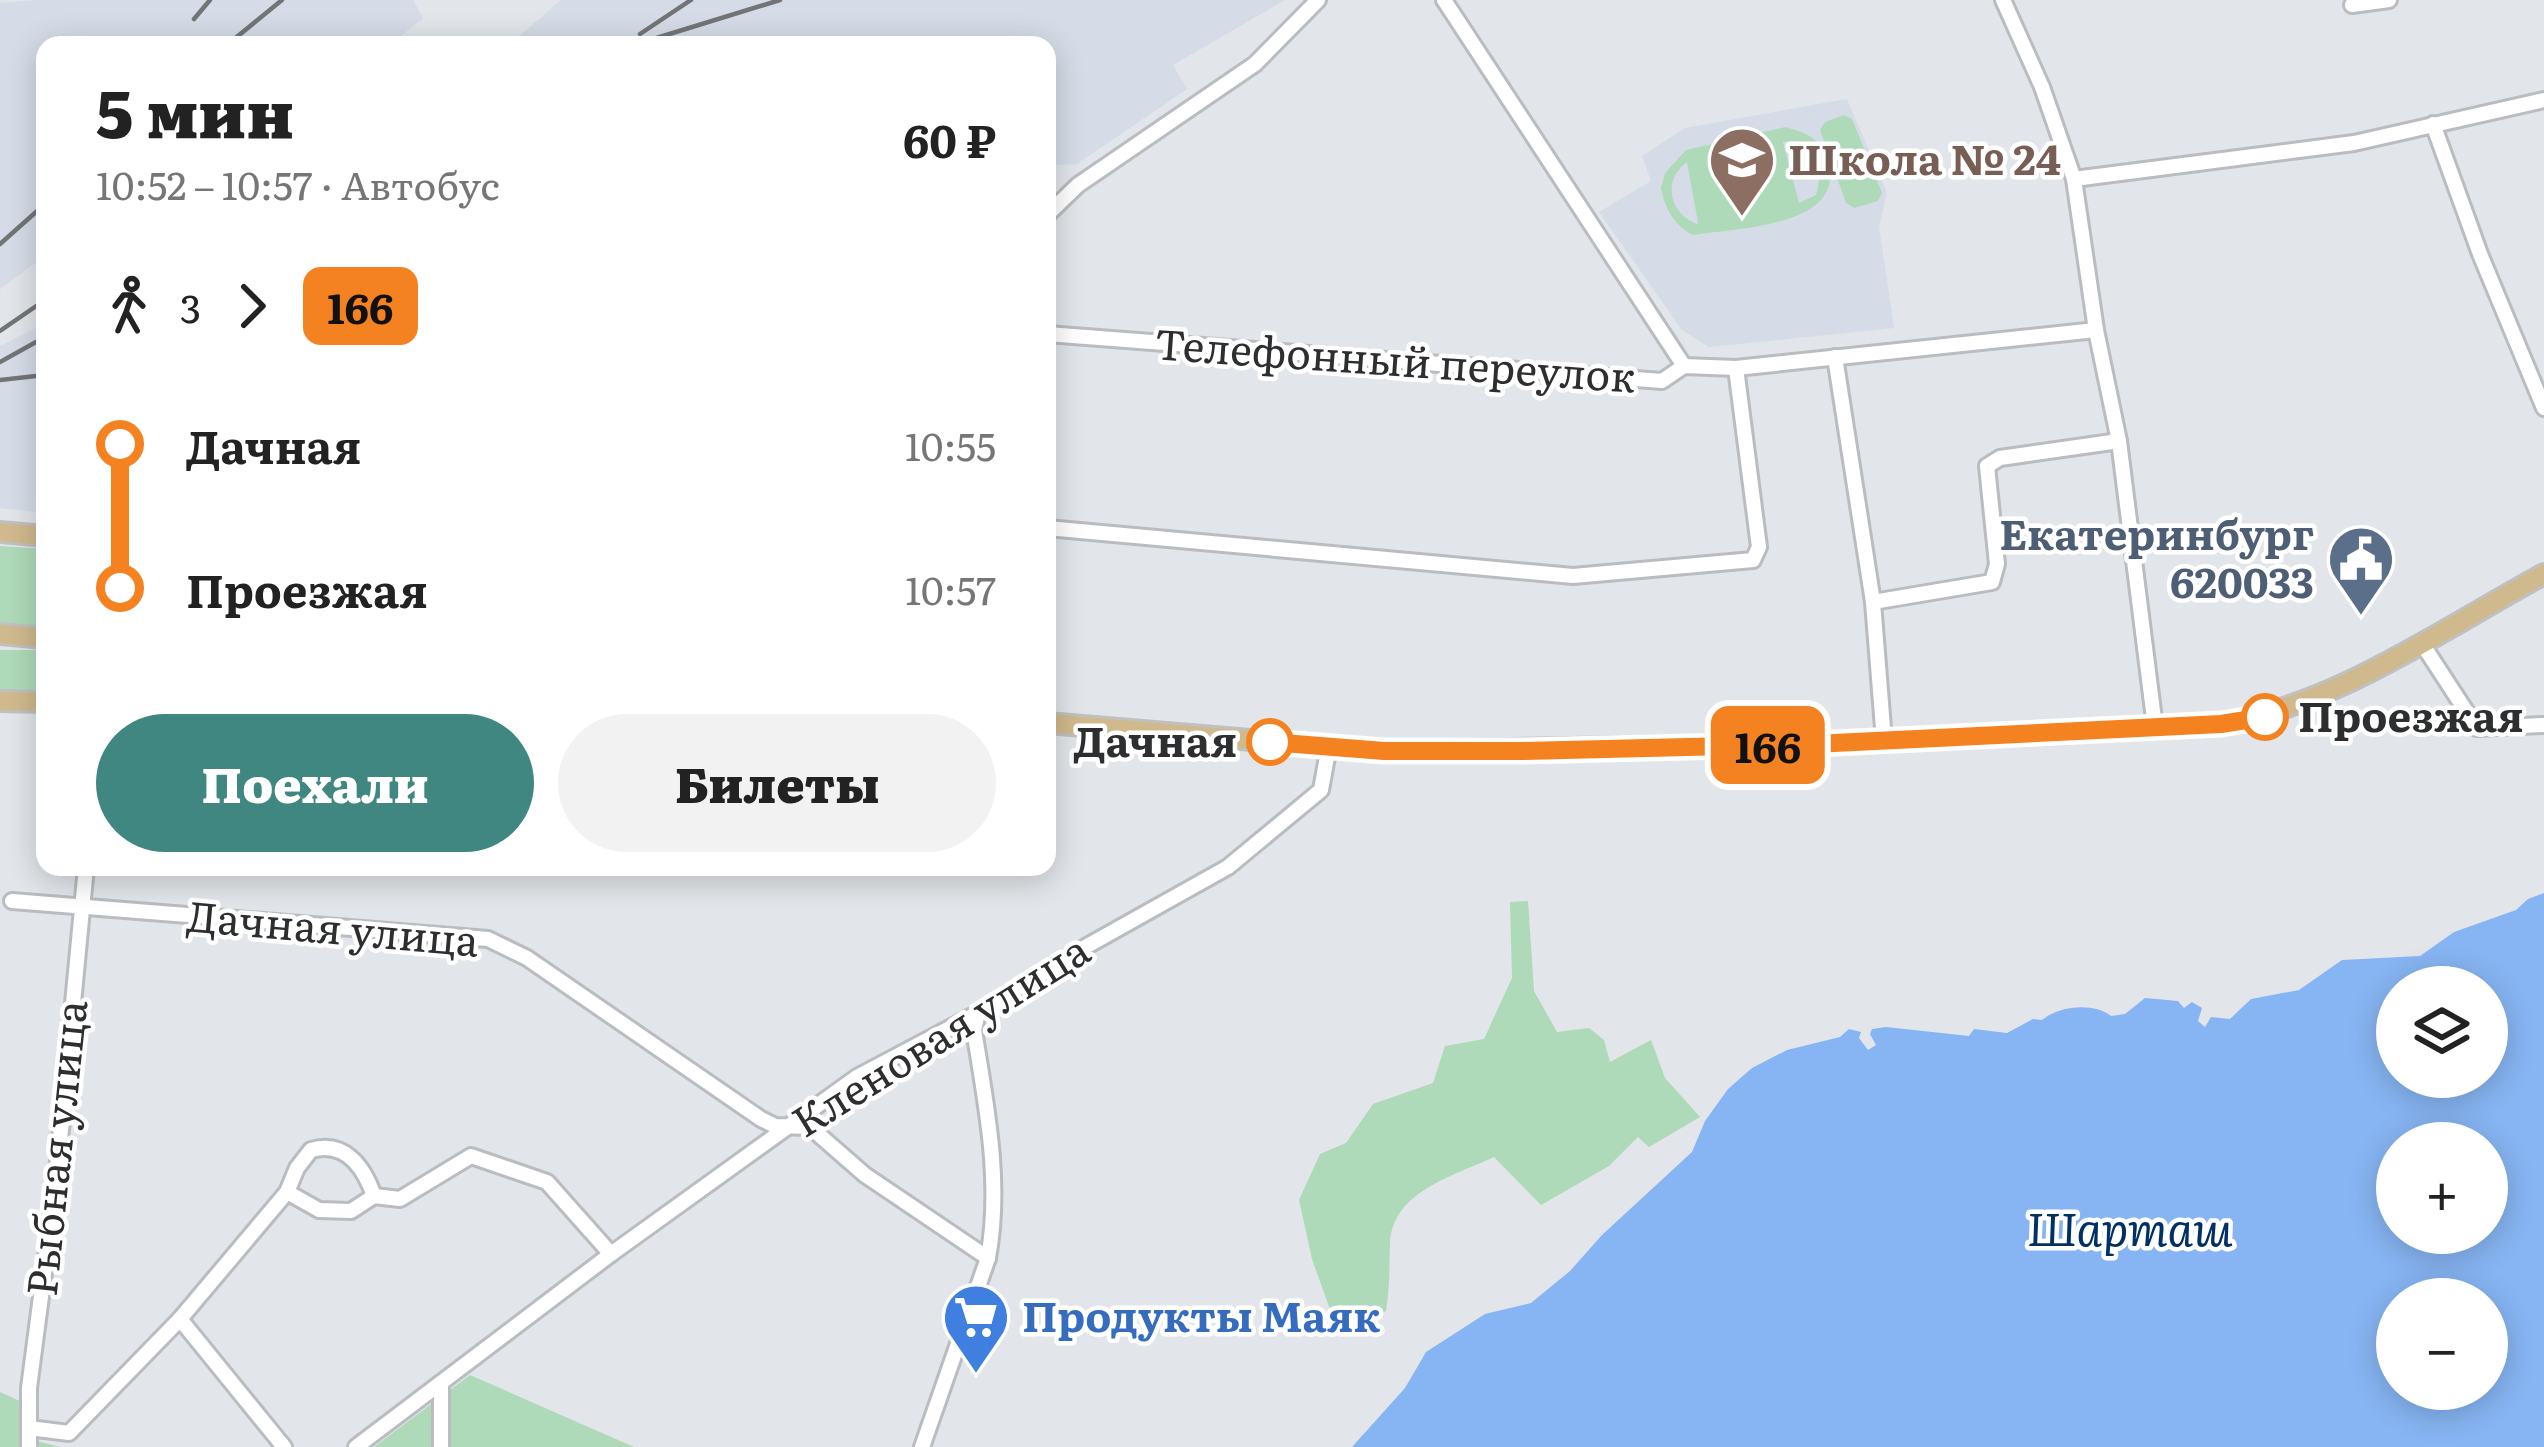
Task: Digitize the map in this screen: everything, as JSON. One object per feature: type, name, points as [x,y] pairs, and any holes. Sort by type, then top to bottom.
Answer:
[{"type":"main road","points":[[0,532],[36,535]]},
{"type":"main road","points":[[1056,724],[1384,751],[1884,741],[2221,724],[2265,717],[2350,682],[2544,574]]},
{"type":"main road","points":[[0,634],[36,637]]},
{"type":"main road","points":[[0,701],[36,702]]},
{"type":"street","points":[[1056,206],[1078,185],[1256,64],[1318,0]]},
{"type":"street","points":[[1444,0],[1684,367]]},
{"type":"street","points":[[2003,0],[2042,87],[2074,179],[2096,330],[2119,441],[2155,728]]},
{"type":"street","points":[[2352,5],[2389,0]]},
{"type":"street","points":[[2074,179],[2354,142],[2544,100]]},
{"type":"street","points":[[2433,124],[2480,254],[2543,401]]},
{"type":"street","name":"Телефонный переулок","points":[[1056,335],[1662,381],[1684,367],[1736,368],[2096,330]]},
{"type":"street","points":[[1835,357],[1873,602],[1884,741]]},
{"type":"street","points":[[1056,529],[1573,576],[1753,560],[1759,548],[1736,368]]},
{"type":"street","points":[[1873,602],[1992,582],[1997,564],[1987,466],[2000,458],[2119,441]]},
{"type":"street","points":[[2421,642],[2477,728],[2544,725]]},
{"type":"street","name":"Кленовая улица","points":[[356,1447],[611,1254],[857,1077],[978,1013],[1228,867],[1321,790],[1329,746]]},
{"type":"street","name":"Рыбная улица","points":[[29,1447],[29,1388],[56,1182],[85,876]]},
{"type":"street","name":"Дачная улица","points":[[12,901],[488,939],[526,958],[761,1119],[775,1126],[810,1127],[865,1175],[988,1258]]},
{"type":"street","points":[[922,1447],[988,1258],[994,1227],[991,1140],[974,1030],[978,1013]]},
{"type":"street","points":[[29,1428],[69,1433],[180,1318],[287,1192],[304,1156],[323,1146],[348,1154],[374,1196]]},
{"type":"street","points":[[287,1192],[304,1204],[335,1213],[363,1207],[374,1196],[400,1198],[471,1156],[547,1182],[611,1254]]},
{"type":"street","points":[[180,1318],[284,1447]]},
{"type":"street","points":[[441,1383],[441,1447]]},
{"type":"shaded area","points":[[413,0],[423,18],[401,36],[36,36],[36,263],[0,289],[0,3]]},
{"type":"shaded area","points":[[561,0],[1285,0],[1173,65],[1187,89],[1077,164],[1056,165],[1056,36],[519,36]]},
{"type":"shaded area","name":"Школа № 24","points":[[1847,99],[1887,193],[1879,227],[1894,328],[1709,347],[1682,330],[1599,212],[1651,181],[1642,156],[1685,128]]},
{"type":"shaded area","points":[[36,328],[36,512],[0,508],[0,346]]},
{"type":"green space","points":[[1844,115],[1852,119],[1882,193],[1878,201],[1854,208],[1846,203],[1820,130],[1825,122]]},
{"type":"green space","points":[[1785,127],[1816,141],[1827,159],[1830,182],[1822,199],[1785,220],[1693,235],[1671,216],[1661,188],[1665,173],[1686,150]],"holes":[[[1797,141],[1815,158],[1819,171],[1816,195],[1799,203],[1783,142]],[[1687,162],[1698,223],[1697,224],[1680,212],[1672,196],[1674,178]]]},
{"type":"green space","points":[[0,546],[36,548],[36,635],[0,631]]},
{"type":"green space","points":[[0,650],[36,650],[36,693],[0,693]]},
{"type":"green space","points":[[1528,901],[1534,991],[1557,1032],[1589,1028],[1604,1040],[1610,1062],[1651,1040],[1665,1078],[1700,1117],[1649,1147],[1638,1137],[1609,1166],[1541,1205],[1494,1157],[1428,1188],[1401,1211],[1393,1226],[1386,1311],[1356,1326],[1331,1312],[1312,1259],[1299,1200],[1320,1154],[1346,1143],[1373,1104],[1433,1083],[1445,1046],[1484,1039],[1512,978],[1510,902]]},
{"type":"green space","points":[[470,1375],[634,1447],[374,1447]]},
{"type":"green space","points":[[0,1392],[24,1403],[29,1439],[60,1447],[0,1447]]},
{"type":"water","name":"Шарташ","points":[[2544,893],[2544,1447],[1352,1447],[1405,1388],[1426,1352],[1485,1314],[1531,1303],[1570,1271],[1692,1152],[1705,1121],[1728,1089],[1752,1068],[1787,1050],[1840,1037],[1849,1029],[1861,1032],[1859,1038],[1868,1050],[1876,1045],[1872,1029],[1886,1027],[1969,1036],[1974,1029],[2007,1033],[2067,1009],[2086,1007],[2111,1016],[2125,1014],[2145,998],[2178,1001],[2184,1008],[2192,1002],[2202,1008],[2198,1021],[2205,1027],[2211,1017],[2230,1019],[2251,999],[2299,990],[2342,960],[2420,956],[2454,932],[2516,910]]},
{"type":"railway","points":[[194,19],[210,0]]},
{"type":"railway","points":[[238,36],[282,0]]},
{"type":"railway","points":[[640,34],[691,0]]},
{"type":"railway","points":[[663,36],[780,0]]},
{"type":"railway","points":[[0,244],[36,212]]},
{"type":"railway","points":[[0,331],[36,306]]},
{"type":"railway","points":[[0,362],[36,342]]},
{"type":"railway","points":[[0,380],[36,376]]},
{"type":"bus line","name":"166","points":[[1270,742],[1384,751],[1773,745],[2221,724],[2265,717]]},
{"type":"place","name":"Школа № 24","points":[[1742,219]]},
{"type":"place","name":"Екатеринбург 620033","points":[[2361,618]]},
{"type":"place","name":"Проезжая","points":[[2265,717]]},
{"type":"place","name":"Дачная","points":[[1270,742]]},
{"type":"place","name":"Продукты Маяк","points":[[976,1376]]}]
